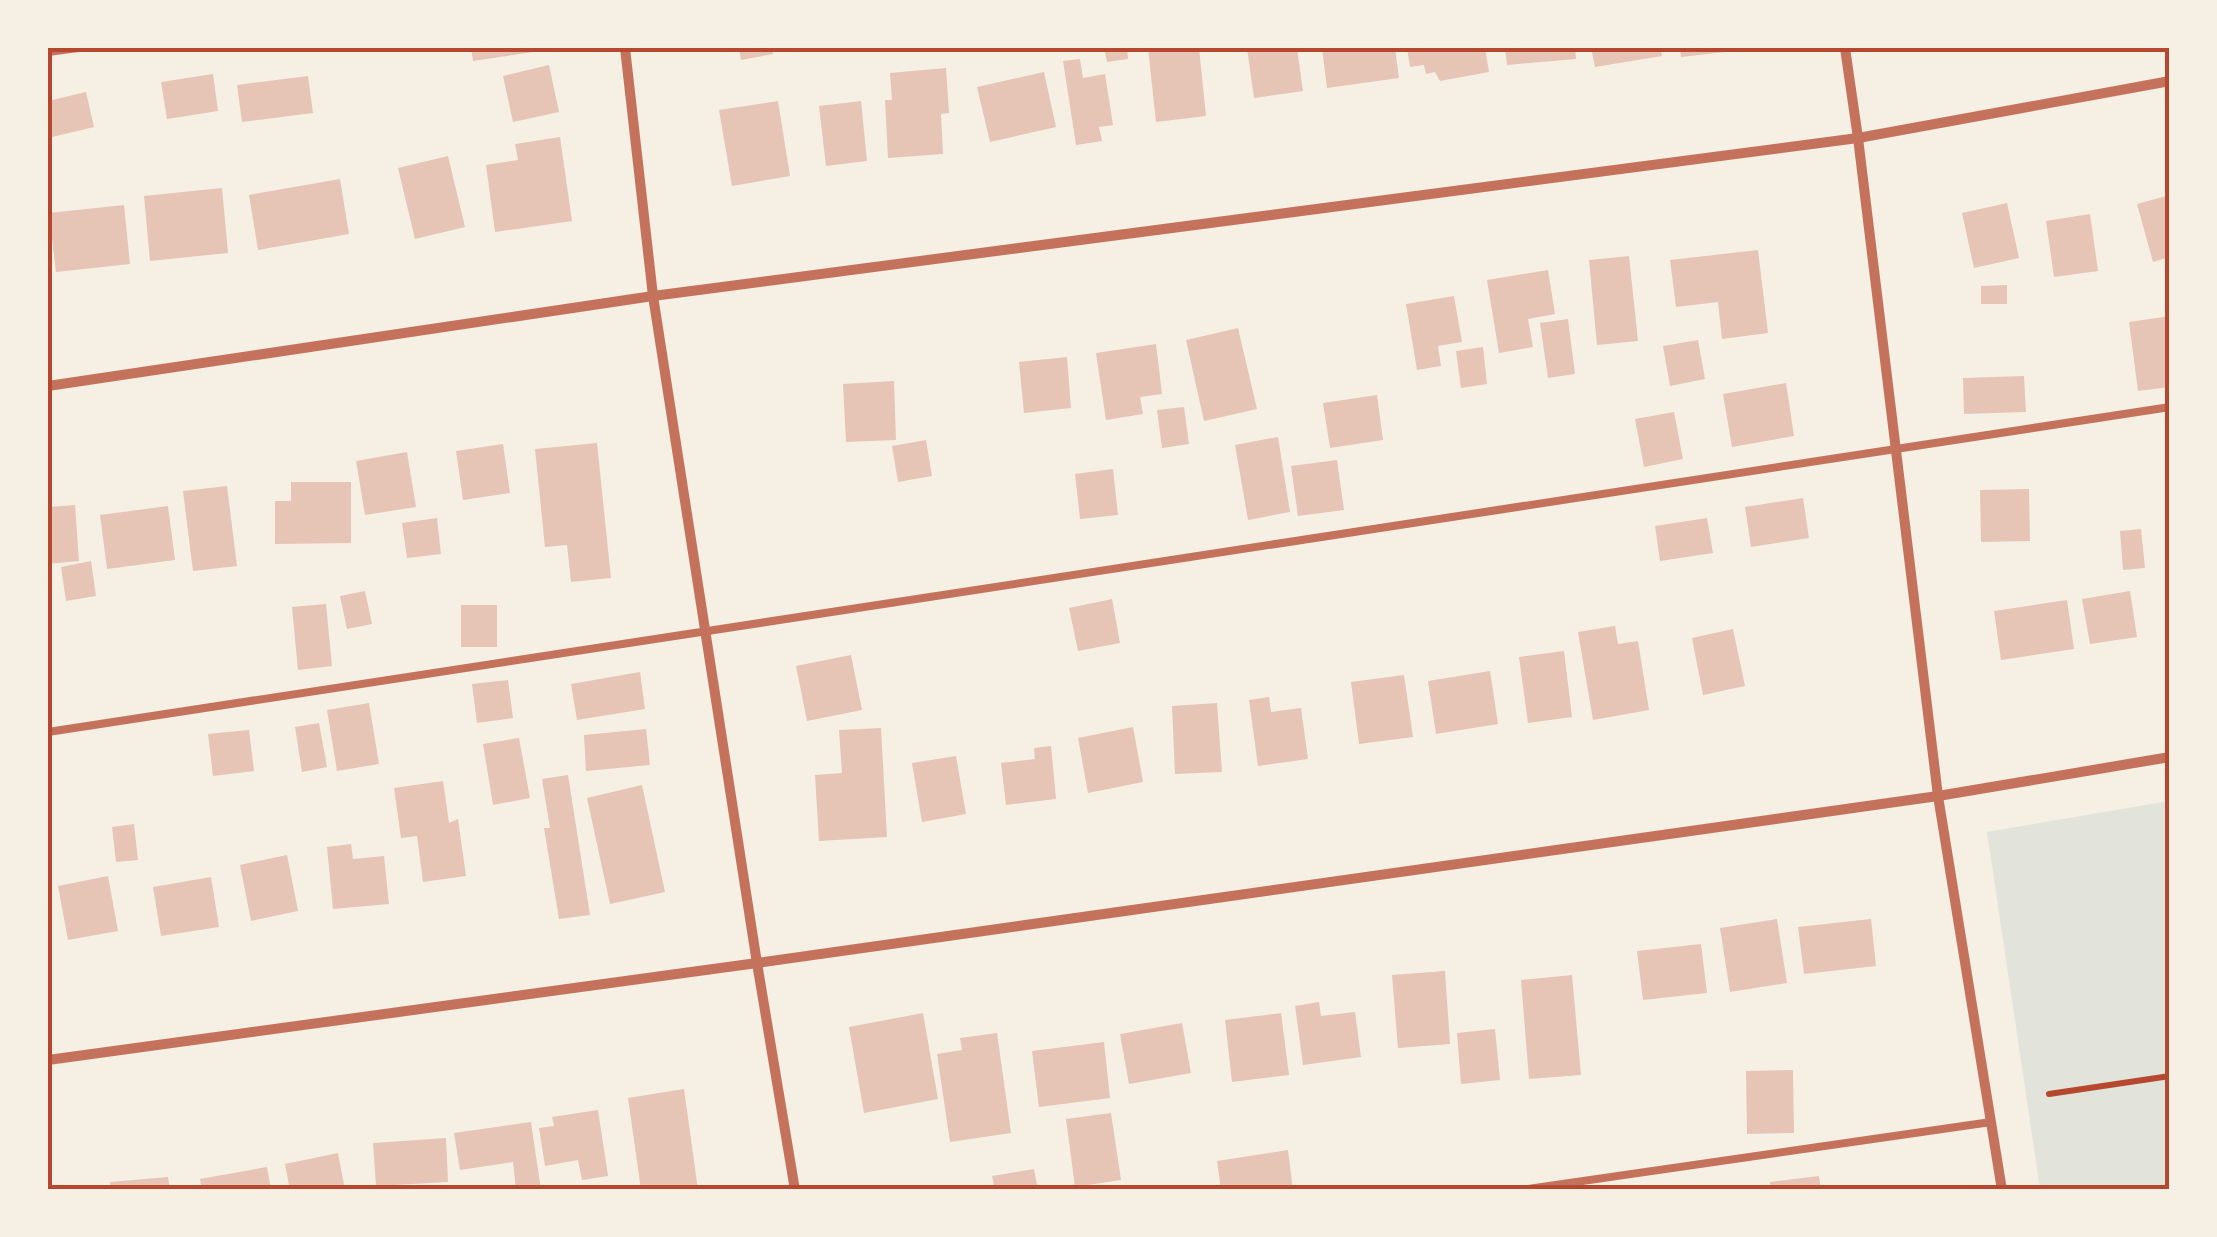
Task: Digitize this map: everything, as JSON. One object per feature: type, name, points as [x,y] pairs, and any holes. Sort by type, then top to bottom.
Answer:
[{"type":"street","points":[[625,48],[653,296],[795,1190]]},
{"type":"street","points":[[1844,48],[1938,796],[2002,1190]]},
{"type":"street","points":[[48,386],[653,296],[1858,138],[2170,81]]},
{"type":"street","points":[[48,1060],[1938,796],[2170,757]]},
{"type":"lane","points":[[48,52],[78,48]]},
{"type":"lane","points":[[48,732],[2170,408]]},
{"type":"lane","points":[[1521,1190],[1991,1122]]},
{"type":"path","points":[[2049,1094],[2170,1076]]},
{"type":"shaded area","points":[[2169,801],[2169,1189],[2040,1189],[1987,832]]},
{"type":"building","points":[[471,48],[547,48],[547,50],[473,61]]},
{"type":"building","points":[[739,48],[772,48],[773,54],[741,60]]},
{"type":"building","points":[[1104,48],[1127,48],[1128,59],[1107,62]]},
{"type":"building","points":[[1148,48],[1199,48],[1206,116],[1156,122]]},
{"type":"building","points":[[1247,48],[1297,48],[1303,91],[1254,98]]},
{"type":"building","points":[[1322,48],[1395,48],[1399,78],[1327,88]]},
{"type":"building","points":[[1407,48],[1485,48],[1489,72],[1440,81],[1435,72],[1426,74],[1424,65],[1410,67]]},
{"type":"building","points":[[1505,48],[1575,48],[1576,59],[1507,65]]},
{"type":"building","points":[[1591,48],[1660,48],[1662,56],[1595,67]]},
{"type":"building","points":[[1680,48],[1734,48],[1734,51],[1681,57]]},
{"type":"building","points":[[1080,59],[1083,78],[1105,74],[1113,125],[1099,127],[1102,141],[1076,145],[1063,61]]},
{"type":"building","points":[[549,65],[559,112],[513,122],[503,76]]},
{"type":"building","points":[[946,68],[949,113],[941,114],[943,154],[888,158],[885,100],[892,100],[890,73]]},
{"type":"building","points":[[1044,72],[1056,127],[990,142],[977,87]]},
{"type":"building","points":[[213,74],[218,111],[167,119],[161,82]]},
{"type":"building","points":[[308,76],[313,113],[242,122],[237,85]]},
{"type":"building","points":[[86,92],[94,127],[48,138],[48,101]]},
{"type":"building","points":[[778,101],[790,176],[732,186],[719,110]]},
{"type":"building","points":[[861,101],[867,161],[826,166],[819,106]]},
{"type":"building","points":[[560,137],[572,221],[495,232],[486,165],[518,160],[515,144]]},
{"type":"building","points":[[448,156],[465,227],[415,239],[398,168]]},
{"type":"building","points":[[340,179],[349,234],[258,250],[249,195]]},
{"type":"building","points":[[222,188],[228,253],[150,261],[144,196]]},
{"type":"building","points":[[2170,195],[2170,257],[2153,262],[2137,204]]},
{"type":"building","points":[[2007,203],[2019,258],[1974,268],[1962,213]]},
{"type":"building","points":[[124,205],[130,264],[56,272],[49,213]]},
{"type":"building","points":[[2090,214],[2098,271],[2054,277],[2046,221]]},
{"type":"building","points":[[1758,250],[1768,333],[1722,339],[1718,302],[1676,307],[1670,260]]},
{"type":"building","points":[[1629,256],[1638,341],[1597,345],[1589,260]]},
{"type":"building","points":[[1548,270],[1555,314],[1528,319],[1533,347],[1499,353],[1487,280]]},
{"type":"building","points":[[2007,285],[2007,304],[1981,304],[1981,286]]},
{"type":"building","points":[[1454,296],[1462,342],[1438,346],[1441,366],[1417,370],[1406,304]]},
{"type":"building","points":[[2170,316],[2170,387],[2138,391],[2129,322]]},
{"type":"building","points":[[1568,319],[1575,374],[1548,378],[1540,323]]},
{"type":"building","points":[[1238,328],[1257,409],[1204,421],[1186,340]]},
{"type":"building","points":[[1698,340],[1705,379],[1670,386],[1663,346]]},
{"type":"building","points":[[1156,344],[1162,394],[1140,397],[1143,414],[1106,420],[1096,353]]},
{"type":"building","points":[[1483,347],[1487,384],[1461,388],[1456,351]]},
{"type":"building","points":[[1067,357],[1071,408],[1024,413],[1019,362]]},
{"type":"building","points":[[2024,376],[2026,412],[1964,414],[1963,378]]},
{"type":"building","points":[[894,381],[896,440],[846,442],[843,384]]},
{"type":"building","points":[[1786,383],[1794,436],[1732,447],[1723,394]]},
{"type":"building","points":[[1377,395],[1383,440],[1330,448],[1323,403]]},
{"type":"building","points":[[1184,407],[1189,444],[1162,448],[1157,410]]},
{"type":"building","points":[[1674,412],[1683,459],[1644,467],[1635,419]]},
{"type":"building","points":[[1278,437],[1290,512],[1248,520],[1235,445]]},
{"type":"building","points":[[926,440],[932,476],[898,482],[892,446]]},
{"type":"building","points":[[597,443],[611,578],[571,582],[567,545],[545,547],[535,449]]},
{"type":"building","points":[[503,444],[510,493],[463,500],[456,451]]},
{"type":"building","points":[[407,452],[416,507],[365,515],[356,461]]},
{"type":"building","points":[[1337,460],[1344,510],[1298,516],[1291,466]]},
{"type":"building","points":[[1113,469],[1118,515],[1080,519],[1075,474]]},
{"type":"building","points":[[291,482],[351,482],[351,543],[275,544],[275,501],[291,501]]},
{"type":"building","points":[[227,486],[237,566],[193,571],[183,491]]},
{"type":"building","points":[[2029,489],[2030,541],[1981,542],[1980,490]]},
{"type":"building","points":[[1803,498],[1809,538],[1751,547],[1745,507]]},
{"type":"building","points":[[75,505],[79,561],[48,564],[48,507]]},
{"type":"building","points":[[168,506],[175,560],[107,569],[100,515]]},
{"type":"building","points":[[437,518],[441,554],[407,558],[402,523]]},
{"type":"building","points":[[1707,518],[1713,553],[1660,561],[1655,526]]},
{"type":"building","points":[[2141,529],[2145,568],[2123,570],[2120,531]]},
{"type":"building","points":[[91,561],[96,596],[66,601],[61,567]]},
{"type":"building","points":[[365,591],[372,624],[347,629],[340,596]]},
{"type":"building","points":[[2130,591],[2137,637],[2090,644],[2082,599]]},
{"type":"building","points":[[1112,599],[1120,643],[1078,651],[1069,608]]},
{"type":"building","points":[[2067,600],[2074,649],[2001,660],[1994,611]]},
{"type":"building","points":[[326,604],[332,666],[298,670],[292,607]]},
{"type":"building","points":[[461,605],[497,605],[497,647],[461,647]]},
{"type":"building","points":[[1615,626],[1618,644],[1638,641],[1649,710],[1593,720],[1578,632]]},
{"type":"building","points":[[1733,629],[1745,686],[1703,695],[1692,638]]},
{"type":"building","points":[[1564,651],[1572,717],[1528,723],[1519,657]]},
{"type":"building","points":[[851,655],[862,710],[807,721],[796,666]]},
{"type":"building","points":[[1490,671],[1498,724],[1436,734],[1428,681]]},
{"type":"building","points":[[640,672],[645,709],[577,720],[571,684]]},
{"type":"building","points":[[1404,675],[1413,737],[1359,744],[1351,682]]},
{"type":"building","points":[[508,680],[513,718],[477,723],[472,684]]},
{"type":"building","points":[[1269,697],[1271,712],[1301,708],[1308,759],[1258,766],[1249,700]]},
{"type":"building","points":[[369,703],[379,764],[337,771],[327,710]]},
{"type":"building","points":[[1217,703],[1222,772],[1175,774],[1172,706]]},
{"type":"building","points":[[319,723],[327,767],[302,772],[295,727]]},
{"type":"building","points":[[1133,727],[1143,782],[1088,793],[1078,738]]},
{"type":"building","points":[[881,728],[887,837],[819,841],[815,775],[842,773],[839,730]]},
{"type":"building","points":[[646,729],[650,765],[586,771],[584,735]]},
{"type":"building","points":[[249,730],[254,771],[213,776],[208,734]]},
{"type":"building","points":[[519,738],[530,798],[493,805],[483,744]]},
{"type":"building","points":[[1051,746],[1056,799],[1006,805],[1001,763],[1035,759],[1034,748]]},
{"type":"building","points":[[956,756],[966,814],[922,822],[912,763]]},
{"type":"building","points":[[568,775],[590,915],[559,919],[544,828],[550,828],[542,779]]},
{"type":"building","points":[[443,781],[449,823],[458,819],[466,876],[423,882],[417,836],[401,838],[394,788]]},
{"type":"building","points":[[642,785],[665,892],[610,904],[587,798]]},
{"type":"building","points":[[134,824],[138,860],[116,862],[112,827]]},
{"type":"building","points":[[351,844],[353,859],[384,856],[389,904],[333,909],[327,847]]},
{"type":"building","points":[[287,855],[298,911],[251,921],[240,865]]},
{"type":"building","points":[[108,876],[118,931],[68,940],[58,886]]},
{"type":"building","points":[[211,877],[219,927],[161,936],[153,887]]},
{"type":"building","points":[[1777,919],[1787,983],[1730,992],[1720,928]]},
{"type":"building","points":[[1871,919],[1876,966],[1804,974],[1798,927]]},
{"type":"building","points":[[1701,944],[1707,993],[1643,1000],[1637,951]]},
{"type":"building","points":[[1445,971],[1450,1044],[1398,1048],[1392,975]]},
{"type":"building","points":[[1572,975],[1581,1075],[1529,1079],[1521,980]]},
{"type":"building","points":[[1319,1002],[1321,1016],[1355,1012],[1361,1057],[1303,1065],[1295,1006]]},
{"type":"building","points":[[923,1013],[938,1099],[864,1113],[849,1027]]},
{"type":"building","points":[[1281,1013],[1289,1075],[1232,1082],[1225,1020]]},
{"type":"building","points":[[1182,1023],[1191,1073],[1129,1084],[1120,1034]]},
{"type":"building","points":[[1495,1029],[1500,1080],[1461,1084],[1457,1033]]},
{"type":"building","points":[[997,1033],[1011,1133],[950,1142],[937,1054],[962,1050],[960,1038]]},
{"type":"building","points":[[1104,1042],[1110,1098],[1039,1107],[1032,1051]]},
{"type":"building","points":[[1793,1070],[1794,1133],[1747,1134],[1746,1071]]},
{"type":"building","points":[[684,1089],[698,1190],[641,1190],[628,1098]]},
{"type":"building","points":[[598,1110],[608,1176],[582,1180],[578,1160],[545,1166],[539,1128],[554,1126],[552,1117]]},
{"type":"building","points":[[1111,1113],[1121,1180],[1075,1187],[1066,1119]]},
{"type":"building","points":[[531,1122],[541,1190],[516,1190],[513,1162],[460,1170],[454,1133]]},
{"type":"building","points":[[446,1138],[448,1182],[376,1186],[373,1143]]},
{"type":"building","points":[[1288,1150],[1293,1190],[1221,1190],[1217,1161]]},
{"type":"building","points":[[338,1153],[345,1190],[290,1190],[285,1164]]},
{"type":"building","points":[[267,1167],[271,1190],[202,1190],[200,1179]]},
{"type":"building","points":[[1034,1169],[1038,1190],[995,1190],[992,1176]]},
{"type":"building","points":[[1819,1176],[1821,1190],[1771,1190],[1770,1182]]},
{"type":"building","points":[[168,1177],[170,1190],[111,1190],[110,1182]]}]
